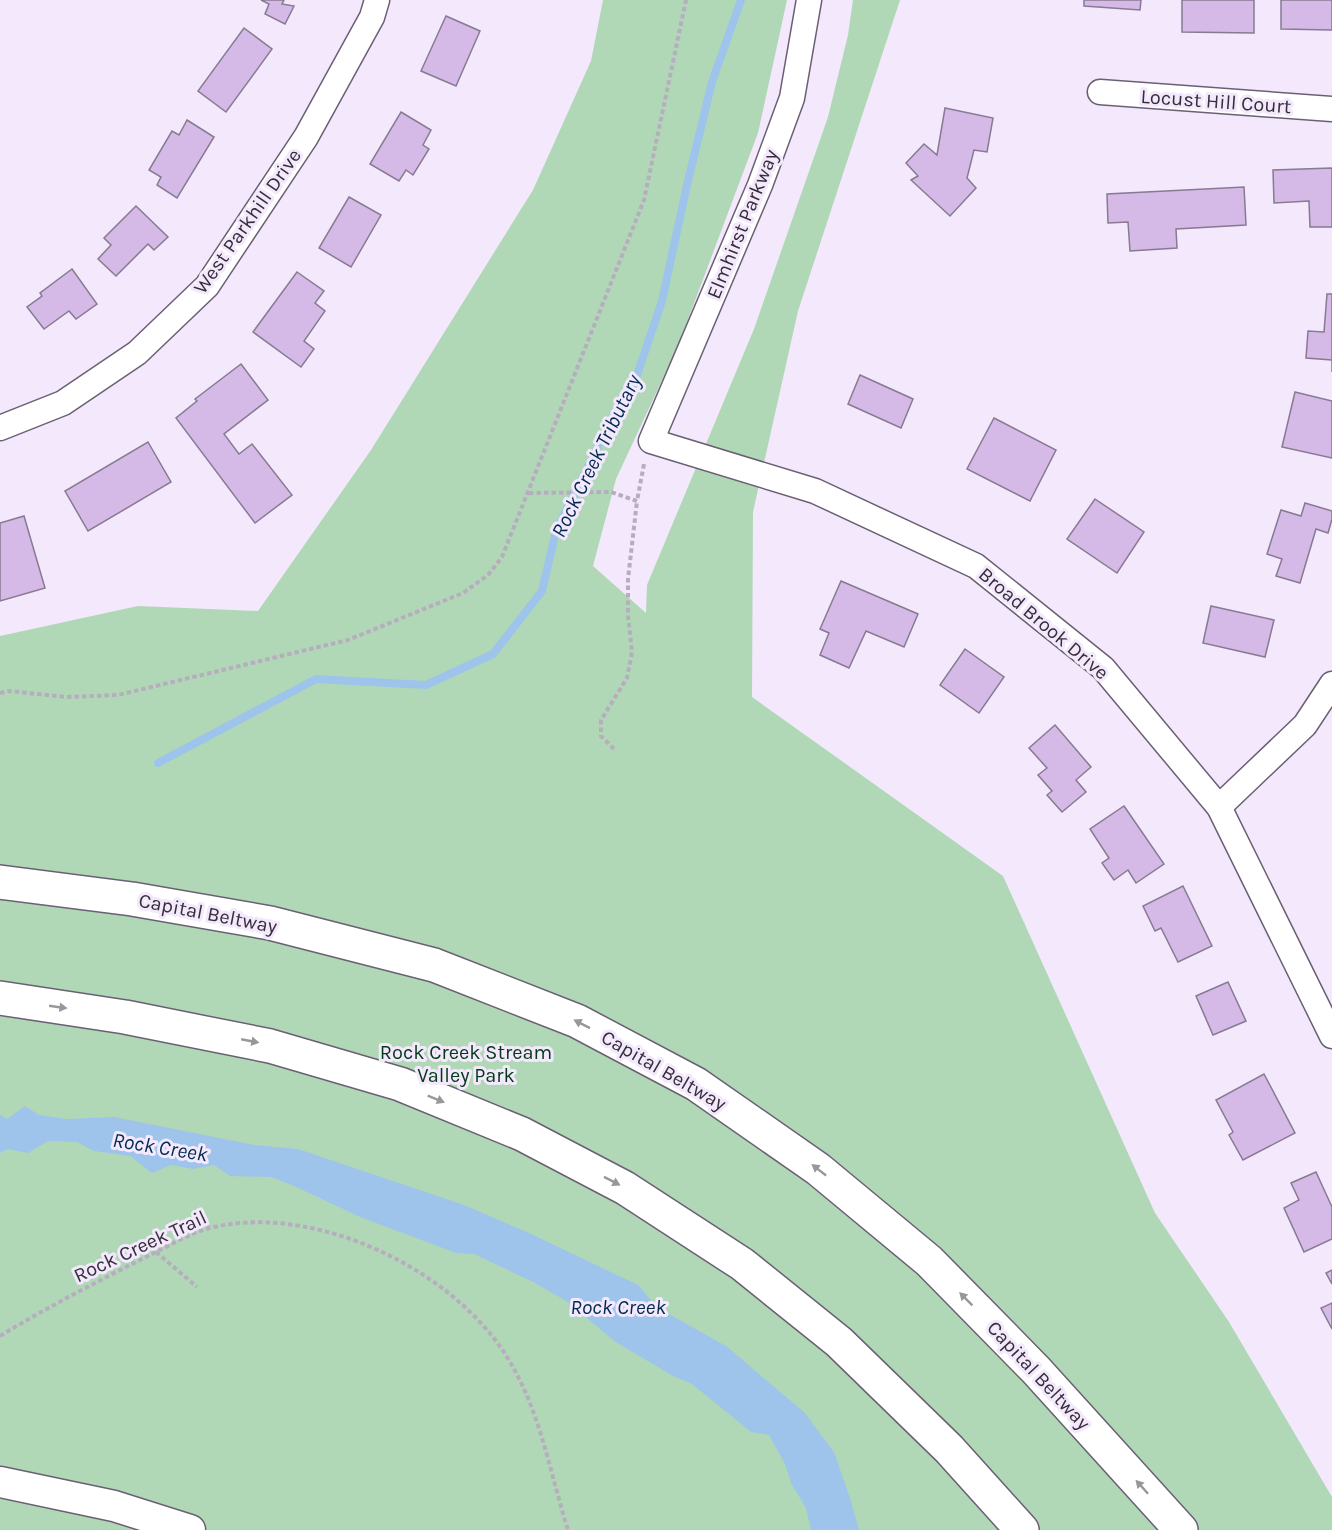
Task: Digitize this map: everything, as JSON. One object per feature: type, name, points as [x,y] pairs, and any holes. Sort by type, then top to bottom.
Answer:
[{"type":"highway","name":"Capital Beltway","points":[[0,882],[132,899],[270,923],[434,965],[577,1021],[696,1084],[818,1169],[929,1262],[1036,1370],[1181,1530]]},
{"type":"highway","points":[[0,998],[125,1017],[270,1046],[390,1081],[522,1134],[615,1182],[742,1264],[839,1342],[949,1449],[1022,1530]]},
{"type":"street","name":"West Parkhill Drive","points":[[0,428],[63,403],[137,353],[207,286],[306,136],[372,17],[377,0]]},
{"type":"street","name":"Elmhirst Parkway","points":[[651,441],[760,185],[792,98],[809,0]]},
{"type":"street","name":"Locust Hill Court","points":[[1100,93],[1332,109]]},
{"type":"street","name":"Broad Brook Drive","points":[[651,441],[815,490],[976,566],[1103,668],[1219,807],[1332,1036]]},
{"type":"street","points":[[1219,807],[1305,725],[1332,684]]},
{"type":"street","points":[[0,1482],[114,1506],[190,1530]]},
{"type":"path","points":[[0,693],[9,691],[66,697],[118,695],[348,640],[463,593],[488,575],[502,557],[529,493],[644,200],[686,0]]},
{"type":"path","points":[[614,749],[601,736],[601,720],[627,678],[632,652],[628,615],[628,579],[637,501],[651,441]]},
{"type":"path","points":[[529,493],[611,492],[637,501]]},
{"type":"path","name":"Rock Creek Trail","points":[[0,1336],[80,1290],[198,1232],[219,1226],[256,1222],[290,1224],[319,1230],[358,1243],[421,1272],[473,1313],[493,1336],[516,1372],[544,1443],[568,1530]]},
{"type":"path","points":[[156,1252],[197,1287]]},
{"type":"green space","name":"Rock Creek Stream Valley Park","points":[[603,0],[787,0],[758,133],[678,346],[616,479],[593,566],[646,613],[647,585],[754,329],[828,117],[848,35],[853,0],[900,0],[798,311],[753,512],[752,697],[1003,876],[1155,1213],[1229,1322],[1332,1497],[1332,1530],[0,1530],[0,636],[138,606],[258,611],[371,450],[533,190],[591,61]]},
{"type":"water","name":"Rock Creek","points":[[25,1106],[39,1115],[66,1119],[114,1117],[254,1145],[298,1149],[464,1205],[638,1285],[658,1308],[726,1346],[804,1412],[834,1452],[859,1530],[811,1530],[806,1508],[791,1483],[785,1464],[769,1435],[751,1432],[692,1384],[673,1376],[614,1341],[568,1302],[533,1282],[474,1254],[456,1253],[360,1217],[271,1177],[230,1176],[214,1165],[193,1169],[171,1165],[152,1173],[130,1156],[94,1151],[77,1142],[48,1141],[28,1153],[8,1149],[0,1153],[0,1115],[7,1119]]},
{"type":"building","points":[[261,0],[284,0],[282,4],[294,6],[285,24],[265,14],[269,4]]},
{"type":"building","points":[[1084,0],[1141,0],[1140,10],[1084,6]]},
{"type":"building","points":[[1182,0],[1254,0],[1254,33],[1182,32]]},
{"type":"building","points":[[1281,0],[1332,0],[1332,30],[1281,29]]},
{"type":"building","points":[[446,16],[480,31],[456,86],[421,71]]},
{"type":"building","points":[[244,28],[272,49],[226,112],[198,91]]},
{"type":"building","points":[[945,108],[993,118],[987,152],[974,150],[967,178],[976,188],[950,216],[911,180],[918,176],[906,163],[924,144],[937,155]]},
{"type":"building","points":[[401,112],[431,130],[423,145],[429,149],[413,175],[406,170],[399,181],[370,164]]},
{"type":"building","points":[[187,120],[214,137],[177,198],[157,185],[161,177],[149,170],[172,131],[179,135]]},
{"type":"building","points":[[1332,168],[1332,227],[1310,227],[1309,201],[1274,203],[1273,170]]},
{"type":"building","points":[[1244,187],[1246,225],[1176,229],[1177,248],[1130,251],[1128,222],[1108,223],[1107,194]]},
{"type":"building","points":[[349,197],[381,215],[351,267],[319,248]]},
{"type":"building","points":[[136,206],[168,237],[154,250],[148,244],[116,276],[98,259],[111,245],[104,238]]},
{"type":"building","points":[[72,269],[97,304],[76,319],[69,311],[44,329],[27,307],[42,296],[40,293]]},
{"type":"building","points":[[297,272],[324,291],[315,303],[325,311],[304,341],[314,349],[301,367],[253,332]]},
{"type":"building","points":[[1327,294],[1332,294],[1332,360],[1306,358],[1308,331],[1324,332]]},
{"type":"building","points":[[241,364],[268,400],[224,434],[239,454],[252,444],[292,495],[255,523],[176,418],[197,401],[195,399]]},
{"type":"building","points":[[860,375],[913,399],[901,428],[848,404]]},
{"type":"building","points":[[1295,392],[1332,401],[1332,458],[1282,447]]},
{"type":"building","points":[[994,418],[1056,450],[1030,501],[967,469]]},
{"type":"building","points":[[148,442],[171,482],[88,531],[65,491]]},
{"type":"building","points":[[1095,499],[1144,532],[1117,573],[1067,539]]},
{"type":"building","points":[[1305,503],[1332,511],[1332,519],[1328,533],[1316,529],[1300,583],[1276,576],[1282,559],[1267,554],[1281,510],[1301,516]]},
{"type":"building","points":[[24,516],[45,588],[0,601],[0,523]]},
{"type":"building","points":[[841,581],[918,614],[904,647],[866,631],[849,668],[820,655],[829,633],[820,629]]},
{"type":"building","points":[[1211,606],[1274,620],[1265,657],[1203,643]]},
{"type":"building","points":[[965,649],[1004,677],[979,713],[940,685]]},
{"type":"building","points":[[1055,725],[1091,767],[1076,780],[1086,792],[1062,812],[1047,795],[1052,791],[1038,775],[1047,768],[1029,748]]},
{"type":"building","points":[[1124,806],[1164,864],[1136,883],[1128,870],[1114,880],[1102,863],[1109,858],[1090,829]]},
{"type":"building","points":[[1183,886],[1212,946],[1178,962],[1161,928],[1155,931],[1143,906]]},
{"type":"building","points":[[1228,982],[1246,1021],[1213,1035],[1196,996]]},
{"type":"building","points":[[1264,1074],[1295,1133],[1243,1160],[1229,1135],[1233,1132],[1216,1100]]},
{"type":"building","points":[[1316,1172],[1332,1207],[1332,1239],[1304,1252],[1284,1208],[1299,1200],[1291,1183]]},
{"type":"building","points":[[1332,1270],[1332,1284],[1326,1273]]},
{"type":"building","points":[[1332,1303],[1332,1329],[1321,1308]]},
{"type":"waterway","name":"Rock Creek Tributary","points":[[158,763],[316,679],[426,685],[493,654],[542,591],[556,531],[617,408],[635,381],[662,301],[712,82],[741,0]]}]
